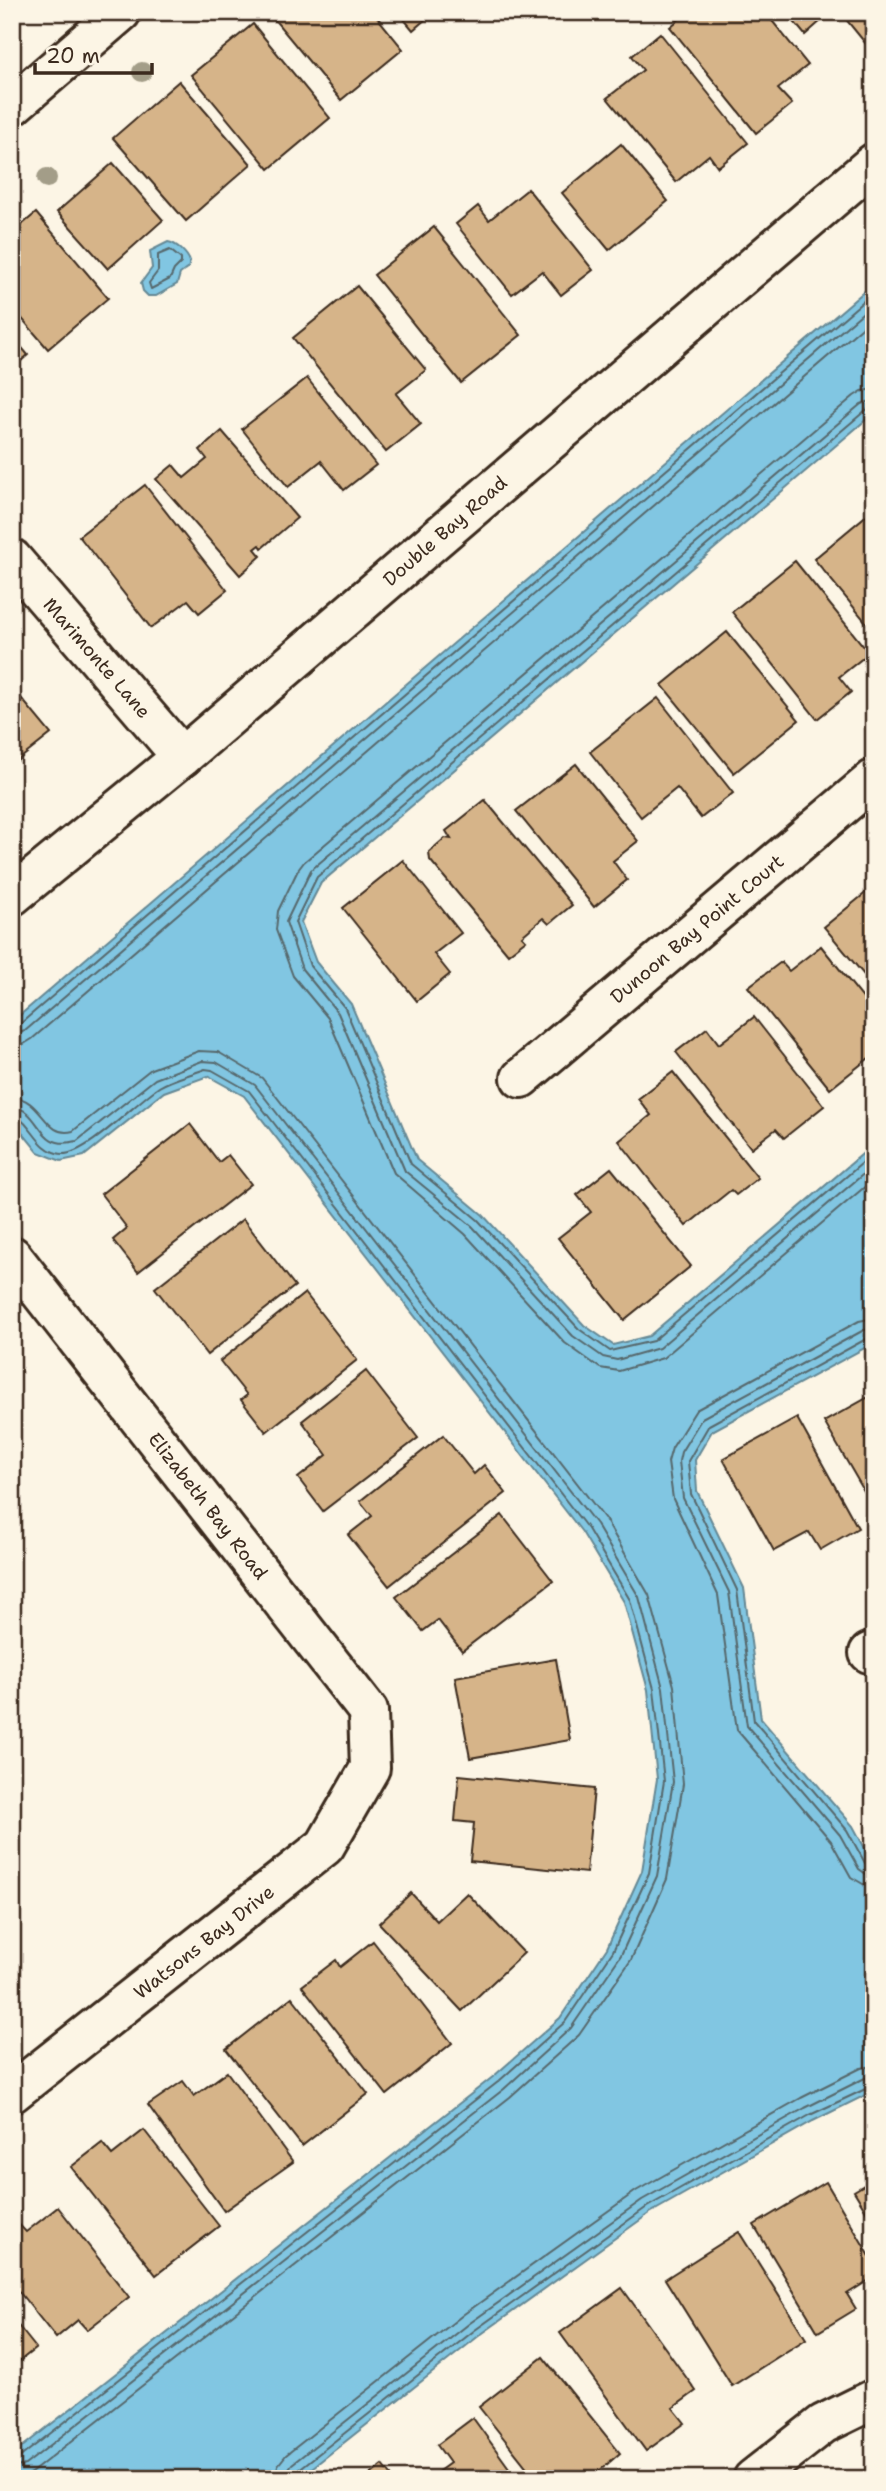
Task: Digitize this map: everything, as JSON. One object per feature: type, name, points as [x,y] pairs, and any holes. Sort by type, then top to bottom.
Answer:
[{"type":"street","points":[[12,106],[121,12]]},
{"type":"street","name":"Double Bay Road","points":[[12,896],[182,757],[874,163]]},
{"type":"street","name":"Marimonte Lane","points":[[12,559],[182,757]]},
{"type":"street","name":"Dunoon Bay Point Court","points":[[521,1078],[874,779]]},
{"type":"street","name":"Elizabeth Bay Road","points":[[12,1256],[369,1711],[370,1768]]},
{"type":"street","name":"Watsons Bay Drive","points":[[12,2093],[325,1846],[370,1768]]},
{"type":"street","points":[[753,2479],[824,2424],[874,2399]]},
{"type":"water","points":[[168,242],[187,256],[190,262],[188,268],[180,274],[177,284],[156,296],[148,296],[141,283],[152,268],[150,251]]},
{"type":"water","points":[[874,283],[874,413],[321,883],[301,922],[316,962],[351,1004],[417,1160],[483,1215],[584,1325],[613,1345],[649,1336],[874,1144],[874,1343],[712,1431],[695,1460],[697,1491],[744,1588],[761,1719],[853,1826],[874,1865],[874,2091],[813,2121],[650,2213],[480,2335],[298,2479],[12,2479],[12,2455],[494,2076],[560,2018],[607,1948],[642,1871],[657,1779],[648,1690],[624,1602],[582,1532],[244,1096],[208,1076],[164,1092],[84,1156],[61,1161],[38,1152],[12,1120],[12,1022]]},
{"type":"building","points":[[268,12],[373,12],[403,49],[341,100]]},
{"type":"building","points":[[398,12],[434,12],[413,30]]},
{"type":"building","points":[[688,12],[765,12],[808,65],[778,89],[792,104],[756,133],[670,27]]},
{"type":"building","points":[[786,12],[831,12],[805,35]]},
{"type":"building","points":[[840,12],[874,12],[874,37],[866,44]]},
{"type":"building","points":[[253,24],[330,118],[269,169],[191,75]]},
{"type":"building","points":[[660,33],[748,143],[718,167],[709,155],[676,182],[607,98],[643,70],[632,56]]},
{"type":"building","points":[[179,81],[251,164],[186,221],[113,138]]},
{"type":"building","points":[[621,144],[668,201],[609,250],[562,193]]},
{"type":"building","points":[[113,163],[163,220],[108,269],[57,212]]},
{"type":"building","points":[[528,189],[593,270],[561,295],[542,271],[512,294],[456,224],[478,206],[489,220]]},
{"type":"building","points":[[36,213],[108,298],[48,349],[12,307],[12,233]]},
{"type":"building","points":[[434,227],[521,335],[461,383],[374,275]]},
{"type":"building","points":[[357,286],[426,370],[396,394],[421,424],[386,452],[293,338]]},
{"type":"building","points":[[12,336],[28,355],[12,369]]},
{"type":"building","points":[[307,378],[376,465],[344,490],[321,461],[288,487],[242,429]]},
{"type":"building","points":[[222,431],[297,518],[262,548],[260,545],[255,549],[261,556],[240,575],[156,479],[173,465],[184,478],[207,459],[200,450]]},
{"type":"building","points":[[145,485],[227,590],[199,613],[188,600],[151,628],[79,536]]},
{"type":"building","points":[[874,509],[874,632],[814,559]]},
{"type":"building","points":[[795,561],[869,653],[839,677],[851,692],[817,719],[732,612]]},
{"type":"building","points":[[727,632],[799,720],[734,773],[662,685]]},
{"type":"building","points":[[12,687],[51,734],[12,765]]},
{"type":"building","points":[[658,698],[733,793],[701,818],[677,788],[641,817],[590,752]]},
{"type":"building","points":[[576,764],[638,841],[613,861],[627,880],[594,907],[516,811]]},
{"type":"building","points":[[485,800],[572,905],[549,924],[543,918],[522,936],[526,940],[508,954],[430,860],[429,852],[445,838],[451,839],[446,831]]},
{"type":"building","points":[[403,860],[461,933],[434,954],[450,974],[417,1001],[343,908]]},
{"type":"building","points":[[874,886],[874,987],[824,927]]},
{"type":"building","points":[[821,946],[874,1012],[874,1054],[830,1089],[748,987],[781,962],[789,971]]},
{"type":"building","points":[[754,1017],[824,1106],[784,1138],[776,1129],[751,1148],[676,1052],[707,1028],[719,1044]]},
{"type":"building","points":[[673,1072],[758,1178],[736,1195],[731,1190],[686,1226],[619,1141],[651,1115],[638,1099]]},
{"type":"building","points":[[190,1124],[219,1162],[228,1155],[251,1184],[138,1272],[113,1240],[127,1228],[101,1194]]},
{"type":"building","points":[[611,1168],[691,1266],[624,1320],[558,1238],[591,1212],[577,1195]]},
{"type":"building","points":[[243,1219],[295,1286],[207,1355],[155,1288]]},
{"type":"building","points":[[305,1293],[357,1360],[266,1432],[241,1400],[247,1395],[220,1361]]},
{"type":"building","points":[[366,1371],[418,1438],[323,1511],[298,1478],[327,1455],[302,1421]]},
{"type":"building","points":[[874,1394],[874,1508],[824,1422]]},
{"type":"building","points":[[797,1418],[858,1528],[820,1550],[809,1532],[774,1551],[723,1459]]},
{"type":"building","points":[[443,1435],[474,1474],[484,1465],[506,1493],[389,1586],[348,1535],[372,1516],[360,1501]]},
{"type":"building","points":[[502,1515],[553,1581],[462,1651],[438,1620],[423,1631],[396,1597]]},
{"type":"building","points":[[556,1659],[570,1740],[470,1758],[455,1677]]},
{"type":"building","points":[[459,1775],[594,1789],[586,1873],[470,1861],[474,1823],[455,1821]]},
{"type":"building","points":[[411,1893],[437,1921],[467,1893],[524,1953],[462,2011],[379,1923]]},
{"type":"building","points":[[373,1941],[452,2043],[387,2095],[302,1986],[336,1960],[340,1967]]},
{"type":"building","points":[[292,1997],[368,2094],[302,2146],[226,2049]]},
{"type":"building","points":[[227,2072],[293,2162],[224,2211],[148,2105],[183,2081],[194,2096]]},
{"type":"building","points":[[144,2130],[219,2226],[156,2275],[71,2167],[102,2143],[112,2155]]},
{"type":"building","points":[[874,2179],[874,2224],[854,2191]]},
{"type":"building","points":[[826,2182],[874,2263],[874,2277],[847,2294],[856,2309],[818,2332],[754,2225]]},
{"type":"building","points":[[58,2207],[129,2297],[87,2330],[78,2320],[56,2338],[12,2283],[12,2217],[26,2232]]},
{"type":"building","points":[[739,2232],[806,2339],[732,2386],[665,2279]]},
{"type":"building","points":[[622,2288],[696,2391],[673,2408],[685,2423],[646,2451],[560,2333]]},
{"type":"building","points":[[12,2318],[36,2348],[12,2367]]},
{"type":"building","points":[[543,2357],[620,2453],[590,2479],[536,2479],[479,2407]]},
{"type":"building","points":[[473,2418],[517,2479],[428,2479],[450,2463],[437,2445]]},
{"type":"building","points":[[383,2465],[394,2479],[365,2479]]}]
